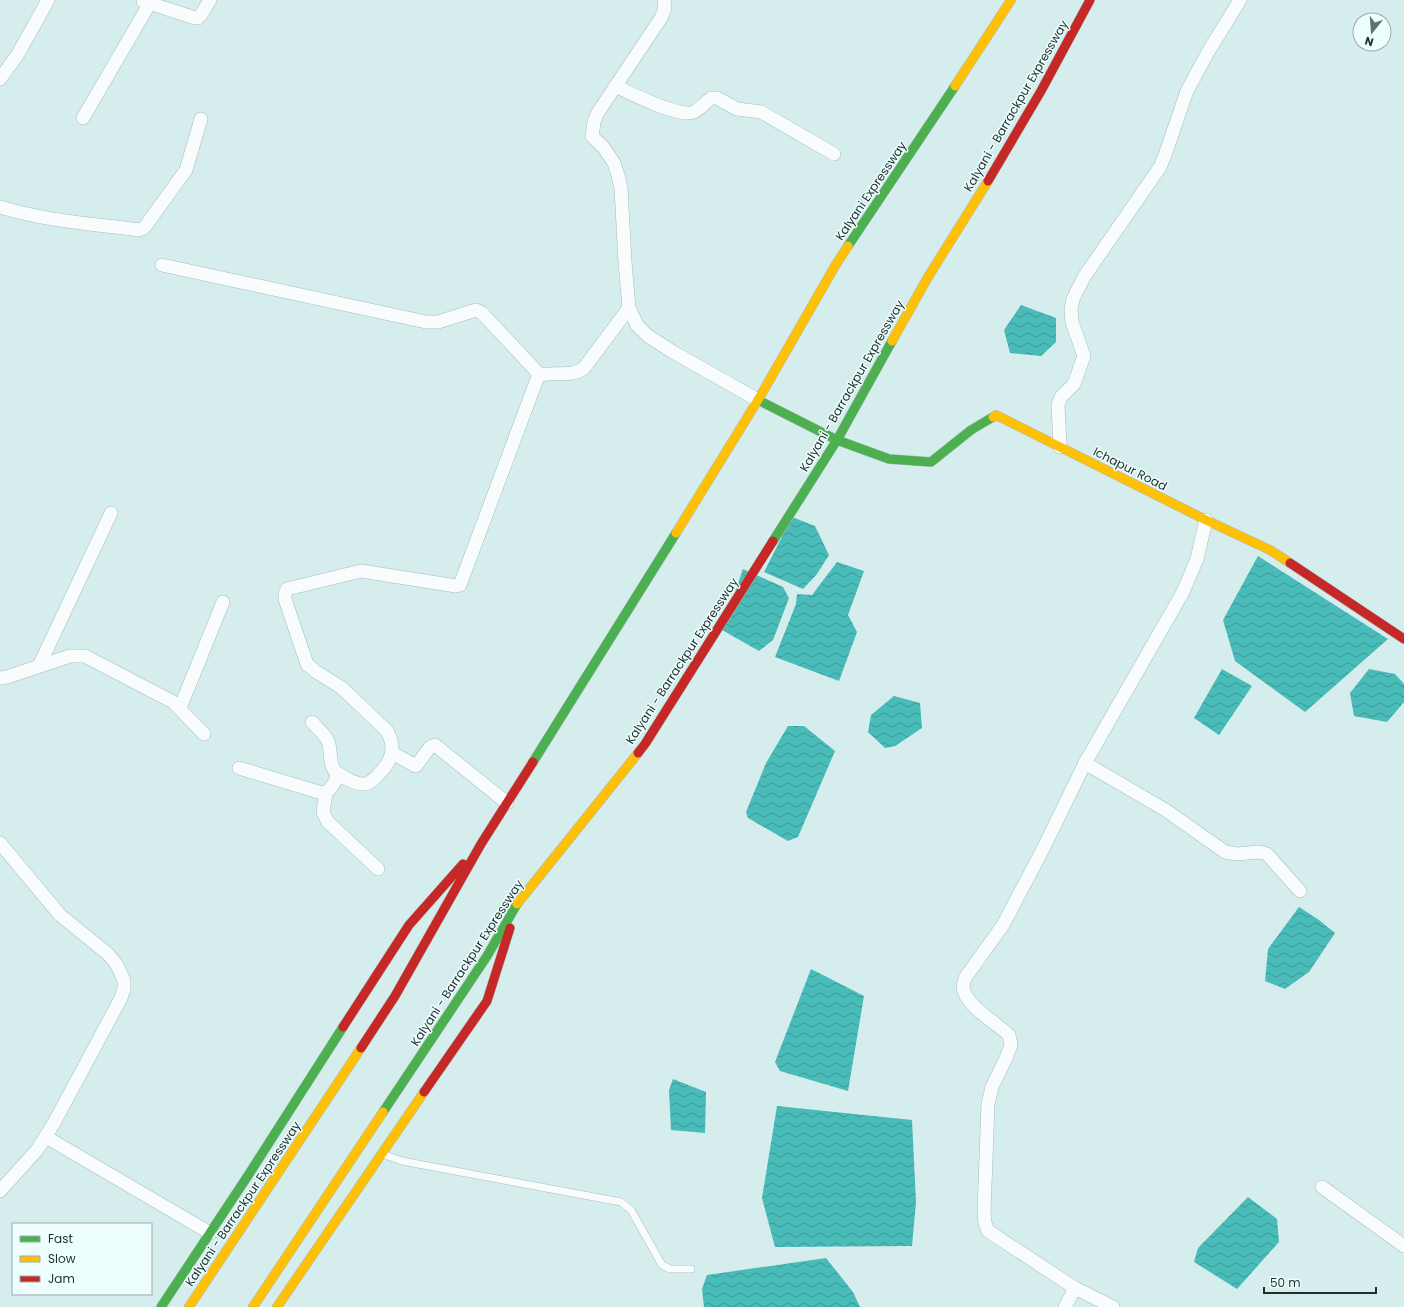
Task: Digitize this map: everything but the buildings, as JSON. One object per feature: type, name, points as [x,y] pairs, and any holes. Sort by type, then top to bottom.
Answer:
[{"type":"main road","name":"Kalyani Expressway","points":[[758,400],[835,266],[1012,0]]},
{"type":"main road","name":"Kalyani - Barrackpur Expressway","points":[[253,1307],[486,956],[517,904],[645,744],[837,440],[928,277],[999,164],[1041,91],[1090,0]]},
{"type":"main road","name":"Kalyani - Barrackpur Expressway","points":[[189,1307],[396,996],[481,844],[579,690],[758,400]]},
{"type":"main road","points":[[758,400],[837,440]]},
{"type":"main road","name":"Ichapur Road","points":[[837,440],[889,459],[931,462],[970,430],[996,415],[1206,520],[1270,550],[1404,639]]},
{"type":"main road","points":[[161,1307],[409,925],[481,844]]},
{"type":"main road","points":[[277,1307],[486,1001],[517,904]]},
{"type":"street","points":[[0,79],[18,54],[48,0]]},
{"type":"street","points":[[83,118],[146,2],[192,18],[198,18],[210,0]]},
{"type":"street","points":[[664,0],[665,8],[661,18],[597,114],[592,136],[604,148],[610,158],[618,175],[621,188],[625,262],[630,308],[637,325],[648,336],[673,352],[758,400]]},
{"type":"street","points":[[1060,447],[1058,405],[1061,398],[1074,384],[1084,356],[1072,322],[1071,310],[1073,299],[1084,277],[1163,162],[1187,90],[1240,0]]},
{"type":"street","points":[[615,86],[664,108],[688,112],[695,112],[711,98],[717,98],[737,109],[761,112],[834,154]]},
{"type":"street","points":[[0,207],[15,212],[41,217],[139,230],[144,228],[186,170],[201,120]]},
{"type":"street","points":[[162,265],[426,322],[438,322],[473,310],[480,311],[540,375]]},
{"type":"street","points":[[312,722],[329,742],[332,766],[338,774],[357,783],[364,784],[370,783],[386,767],[392,753],[391,740],[387,731],[342,688],[315,672],[307,664],[285,599],[287,589],[362,571],[456,586],[460,585],[537,379],[540,375],[545,374],[574,374],[584,368],[630,308]]},
{"type":"street","points":[[39,666],[111,513]]},
{"type":"street","points":[[1113,1307],[1074,1288],[988,1231],[984,1223],[988,1104],[992,1087],[1011,1045],[1009,1035],[976,1008],[968,998],[963,987],[965,978],[1003,926],[1085,763],[1186,585],[1197,559],[1206,520]]},
{"type":"street","points":[[180,708],[223,602]]},
{"type":"street","points":[[0,678],[70,656],[85,656],[167,699],[180,708],[204,734]]},
{"type":"street","points":[[392,753],[416,766],[430,746],[435,745],[507,803]]},
{"type":"street","points":[[1085,763],[1167,811],[1226,852],[1237,854],[1259,852],[1267,854],[1300,891]]},
{"type":"street","points":[[239,768],[326,793]]},
{"type":"street","points":[[338,774],[329,791],[326,793],[323,812],[324,817],[378,869]]},
{"type":"street","points":[[0,843],[60,914],[108,954],[117,965],[124,980],[124,989],[121,998],[46,1137],[37,1150],[0,1191]]},
{"type":"street","points":[[46,1137],[210,1233]]},
{"type":"street","points":[[1322,1187],[1404,1246]]},
{"type":"street","points":[[1065,1307],[1074,1288]]},
{"type":"lane","points":[[381,1154],[402,1161],[621,1202],[631,1210],[662,1265],[670,1269],[691,1269]]},
{"type":"water","points":[[1021,305],[1056,318],[1056,342],[1041,356],[1010,353],[1004,330]]},
{"type":"water","points":[[792,517],[815,526],[829,555],[817,574],[803,589],[764,572]]},
{"type":"water","points":[[1258,556],[1388,639],[1305,712],[1235,661],[1223,620]]},
{"type":"water","points":[[837,562],[864,571],[848,615],[857,632],[839,681],[775,657],[796,604],[797,594],[812,595]]},
{"type":"water","points":[[743,569],[783,587],[789,598],[773,640],[759,651],[722,630]]},
{"type":"water","points":[[1222,669],[1252,686],[1219,735],[1194,718]]},
{"type":"water","points":[[1369,669],[1395,674],[1404,684],[1404,702],[1387,722],[1354,716],[1350,693]]},
{"type":"water","points":[[894,696],[920,703],[922,728],[895,746],[885,748],[868,732],[871,715]]},
{"type":"water","points":[[788,726],[804,726],[835,751],[798,837],[788,841],[748,818],[746,812],[766,763]]},
{"type":"water","points":[[1299,907],[1335,933],[1309,972],[1285,989],[1265,981],[1268,949]]},
{"type":"water","points":[[811,969],[864,996],[848,1091],[780,1071],[775,1062]]},
{"type":"water","points":[[673,1079],[706,1092],[705,1133],[671,1130],[669,1090]]},
{"type":"water","points":[[777,1106],[912,1120],[916,1202],[912,1246],[775,1247],[762,1198]]},
{"type":"water","points":[[1248,1197],[1277,1219],[1279,1242],[1237,1289],[1194,1262],[1198,1248]]},
{"type":"water","points":[[826,1258],[853,1292],[860,1307],[704,1307],[702,1289],[707,1275]]},
{"type":"traffic: fast","points":[[848,246],[955,86]]},
{"type":"traffic: fast","points":[[773,541],[837,440],[892,341]]},
{"type":"traffic: fast","points":[[758,400],[837,440],[889,459],[931,462],[971,430],[993,417]]},
{"type":"traffic: fast","points":[[533,762],[676,533]]},
{"type":"traffic: fast","points":[[383,1112],[487,956],[517,904]]},
{"type":"traffic: fast","points":[[161,1307],[249,1174],[343,1027]]},
{"type":"traffic: slow","points":[[955,86],[1011,0]]},
{"type":"traffic: slow","points":[[892,341],[928,277],[988,181]]},
{"type":"traffic: slow","points":[[676,533],[758,400],[848,246]]},
{"type":"traffic: slow","points":[[993,417],[996,415],[1206,520],[1270,550],[1290,563]]},
{"type":"traffic: slow","points":[[517,904],[638,753]]},
{"type":"traffic: slow","points":[[189,1307],[361,1048]]},
{"type":"traffic: slow","points":[[277,1307],[424,1092]]},
{"type":"traffic: slow","points":[[253,1307],[383,1112]]},
{"type":"traffic: jam","points":[[988,181],[1041,91],[1090,0]]},
{"type":"traffic: jam","points":[[638,753],[773,541]]},
{"type":"traffic: jam","points":[[1290,563],[1404,639]]},
{"type":"traffic: jam","points":[[361,1048],[395,996],[481,844],[533,762]]},
{"type":"traffic: jam","points":[[343,1027],[409,925],[463,864]]},
{"type":"traffic: jam","points":[[424,1092],[487,1001],[510,928]]}]
